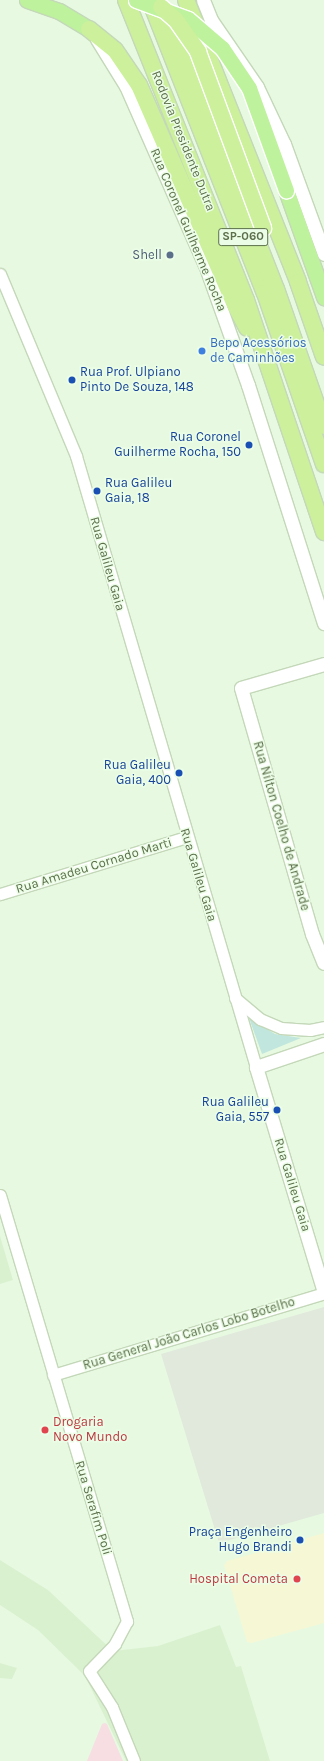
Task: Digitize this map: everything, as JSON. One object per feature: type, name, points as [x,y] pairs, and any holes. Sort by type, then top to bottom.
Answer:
[{"type":"highway","points":[[27,0],[59,11],[89,29],[115,50],[139,85],[235,305],[264,357]]},
{"type":"highway","name":"Rodovia Presidente Dutra","points":[[126,0],[202,185],[264,357],[324,532]]},
{"type":"highway","points":[[129,0],[135,21]]},
{"type":"highway","points":[[136,0],[158,2],[188,19],[206,33],[236,66],[262,119],[324,297]]},
{"type":"highway","name":"SP-060","points":[[186,0],[296,275],[324,357]]},
{"type":"highway","points":[[158,2],[180,25],[198,52],[318,383],[322,419]]},
{"type":"highway","name":"Rodovia Presidente Dutra","points":[[158,2],[265,293],[324,464]]},
{"type":"highway","name":"SP-060","points":[[158,2],[276,290],[322,419]]},
{"type":"main road","points":[[203,0],[211,20],[257,87],[284,144],[324,254]]},
{"type":"main road","name":"Rua Coronel Guilherme Rocha","points":[[89,29],[126,86],[207,270],[248,385],[324,623]]},
{"type":"main road","name":"Rua Nílton Coelho de Andrade","points":[[324,664],[241,688],[312,934],[324,963]]},
{"type":"main road","points":[[256,1067],[324,1044]]},
{"type":"main road","name":"Rua Galileu Gaia","points":[[256,1067],[324,1293]]},
{"type":"street","name":"Rua Galileu Gaia","points":[[0,274],[76,456],[256,1067]]},
{"type":"street","name":"Rua Amadeu Cornado Marti","points":[[0,894],[187,837]]},
{"type":"street","points":[[235,998],[260,1019],[281,1028],[310,1030],[324,1027]]},
{"type":"street","name":"Rua Serafim Poli","points":[[0,1195],[127,1621],[115,1644],[89,1671],[112,1707],[134,1761]]},
{"type":"street","name":"Rua General João Carlos Lobo Botelho","points":[[53,1375],[324,1293]]},
{"type":"shaded area","points":[[249,1018],[275,1034],[301,1038],[262,1054]]},
{"type":"shaded area","points":[[0,1236],[13,1280],[0,1284]]},
{"type":"shaded area","points":[[324,1307],[324,1513],[219,1543],[161,1354]]},
{"type":"shaded area","name":"Hospital Cometa","points":[[324,1533],[324,1623],[251,1643],[247,1642],[224,1565],[227,1561]]},
{"type":"shaded area","points":[[0,1560],[48,1590],[113,1651],[158,1646],[220,1625],[236,1667],[241,1666],[270,1761],[126,1761],[85,1676],[38,1630],[0,1605]]},
{"type":"shaded area","points":[[0,1663],[17,1668],[12,1679],[0,1678]]},
{"type":"shaded area","points":[[102,1724],[107,1724],[123,1761],[87,1761]]},
{"type":"place","name":"Shell","points":[[170,255]]},
{"type":"place","name":"Bepo Acessórios de Caminhões","points":[[202,351]]},
{"type":"place","name":"Rua Prof. Ulpiano Pinto De Souza, 148","points":[[72,380]]},
{"type":"place","name":"Rua Coronel Guilherme Rocha, 150","points":[[249,445]]},
{"type":"place","name":"Rua Galileu Gaia, 18","points":[[97,491]]},
{"type":"place","name":"Rua Galileu Gaia, 400","points":[[179,773]]},
{"type":"place","name":"Rua Galileu Gaia, 557","points":[[277,1110]]},
{"type":"place","name":"Drogaria Novo Mundo","points":[[45,1430]]},
{"type":"place","name":"Praça Engenheiro Hugo Brandi","points":[[300,1540]]},
{"type":"place","name":"Hospital Cometa","points":[[297,1579]]}]
